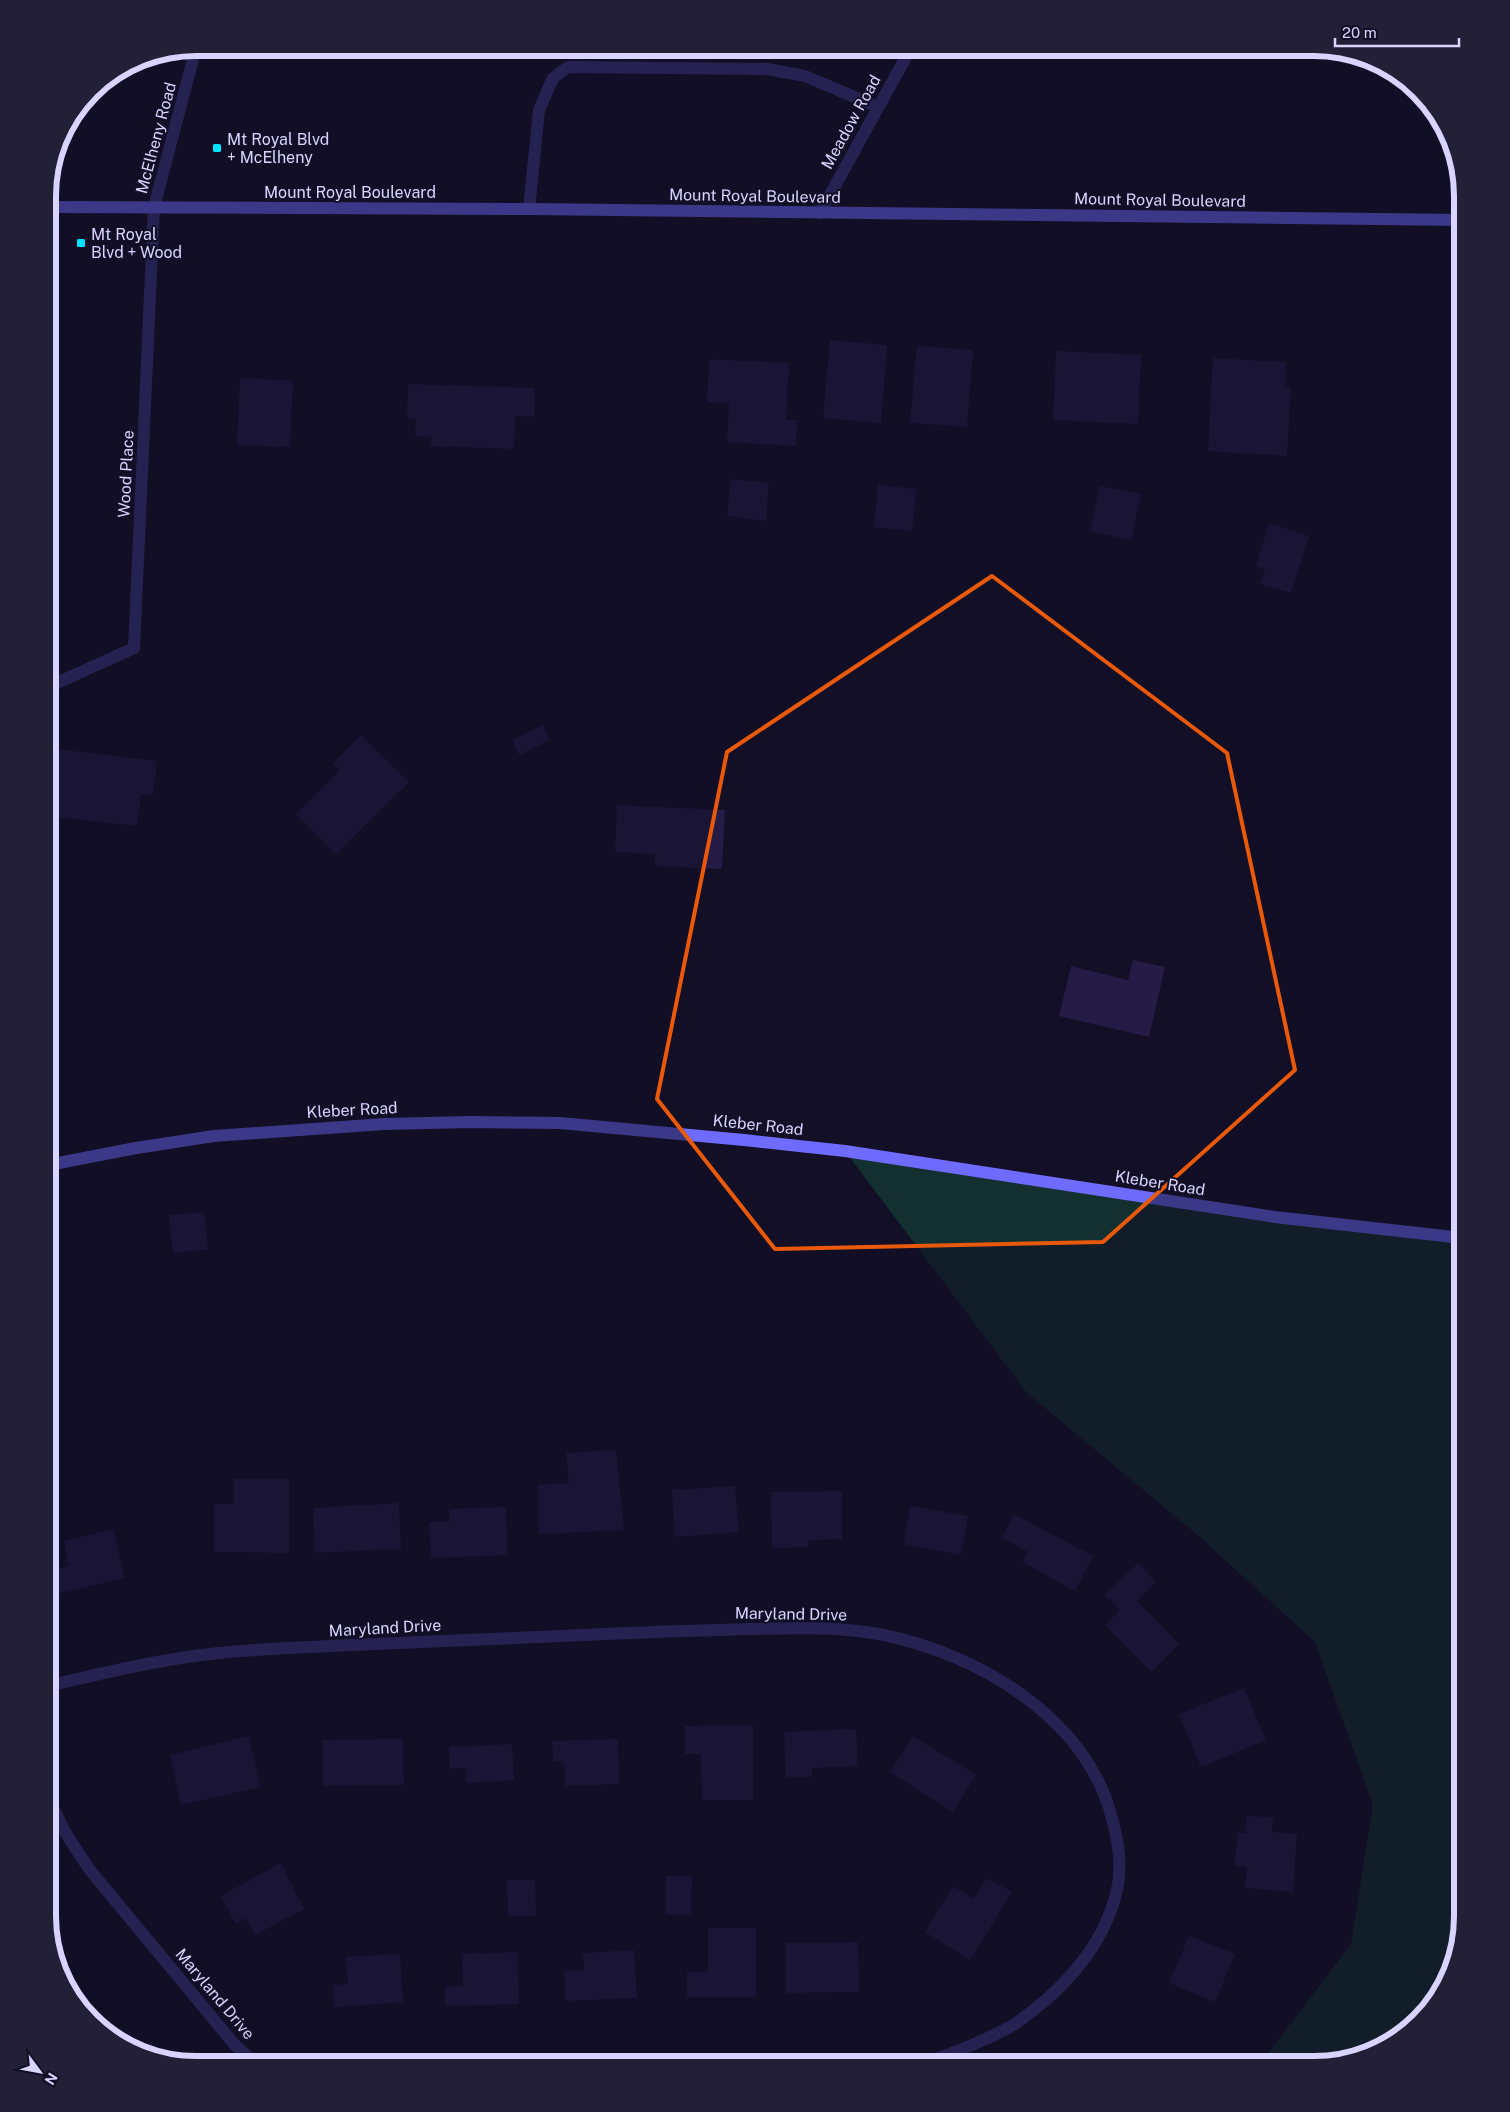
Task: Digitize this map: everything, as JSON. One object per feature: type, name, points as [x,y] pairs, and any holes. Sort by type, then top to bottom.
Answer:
[{"type":"main road","name":"Mount Royal Boulevard","points":[[57,207],[529,209],[1454,220]]},
{"type":"main road","name":"Kleber Road","points":[[56,1164],[214,1136],[413,1123],[560,1123],[845,1151],[1275,1217],[1454,1237]]},
{"type":"street","name":"McElheny Road","points":[[154,207],[194,56]]},
{"type":"street","name":"Meadow Road","points":[[820,213],[906,57]]},
{"type":"street","points":[[529,209],[539,110],[553,78],[568,67],[767,68],[805,76],[878,107]]},
{"type":"street","name":"Wood Place","points":[[57,683],[134,648],[154,207]]},
{"type":"street","name":"Maryland Drive","points":[[56,1684],[188,1657],[272,1649],[704,1630],[823,1628],[883,1635],[933,1648],[974,1666],[1019,1692],[1052,1719],[1077,1747],[1096,1775],[1108,1801],[1120,1862],[1118,1887],[1106,1922],[1084,1960],[1053,1995],[1010,2028],[947,2056]]},
{"type":"street","name":"Maryland Drive","points":[[56,1814],[65,1832],[89,1869],[234,2044],[246,2055]]},
{"type":"highlighted area","points":[[992,576],[1227,753],[1295,1070],[1103,1242],[775,1249],[657,1099],[727,752]]},
{"type":"green space","points":[[845,1151],[1454,1237],[1453,1934],[1443,1969],[1425,2001],[1413,2015],[1384,2037],[1350,2051],[1332,2055],[1266,2056],[1351,1944],[1373,1805],[1315,1642],[1201,1538],[1027,1393]]},
{"type":"building","points":[[706,56],[770,57],[770,59],[706,59]]},
{"type":"building","points":[[830,340],[887,345],[881,423],[823,418]]},
{"type":"building","points":[[917,346],[973,350],[967,427],[910,423]]},
{"type":"building","points":[[1056,351],[1141,355],[1138,424],[1053,420]]},
{"type":"building","points":[[1213,358],[1286,362],[1285,387],[1291,387],[1287,456],[1208,451]]},
{"type":"building","points":[[709,359],[789,363],[786,420],[797,420],[796,446],[727,442],[729,403],[707,402]]},
{"type":"building","points":[[240,378],[293,381],[290,447],[237,445]]},
{"type":"building","points":[[408,384],[535,388],[534,417],[515,416],[514,449],[430,446],[431,437],[415,436],[416,419],[407,418]]},
{"type":"building","points":[[731,479],[769,483],[766,521],[727,516]]},
{"type":"building","points":[[878,485],[917,489],[912,531],[874,527]]},
{"type":"building","points":[[1100,486],[1141,494],[1131,540],[1090,531]]},
{"type":"building","points":[[1269,523],[1309,536],[1291,593],[1260,584],[1265,569],[1256,566]]},
{"type":"building","points":[[543,725],[550,740],[519,755],[512,740]]},
{"type":"building","points":[[361,735],[409,782],[336,854],[296,814],[340,770],[333,763]]},
{"type":"building","points":[[57,749],[157,761],[153,795],[141,794],[137,826],[57,817]]},
{"type":"building","points":[[617,805],[725,810],[722,869],[655,866],[655,854],[615,852]]},
{"type":"building","points":[[1133,960],[1165,967],[1149,1037],[1059,1016],[1071,966],[1128,980]]},
{"type":"building","points":[[204,1212],[208,1249],[173,1253],[169,1215]]},
{"type":"building","points":[[616,1450],[624,1530],[539,1534],[538,1485],[569,1483],[566,1453]]},
{"type":"building","points":[[234,1479],[289,1479],[289,1553],[214,1552],[214,1504],[234,1504]]},
{"type":"building","points":[[735,1486],[739,1532],[675,1537],[672,1490]]},
{"type":"building","points":[[842,1491],[842,1539],[809,1540],[808,1547],[772,1548],[771,1492]]},
{"type":"building","points":[[399,1503],[401,1549],[315,1553],[313,1508]]},
{"type":"building","points":[[910,1506],[968,1516],[961,1555],[904,1544]]},
{"type":"building","points":[[506,1507],[507,1555],[431,1558],[429,1522],[450,1521],[449,1509]]},
{"type":"building","points":[[1014,1514],[1093,1556],[1075,1591],[1022,1562],[1028,1552],[1002,1538]]},
{"type":"building","points":[[113,1529],[125,1578],[56,1594],[56,1569],[69,1566],[64,1541]]},
{"type":"building","points":[[1138,1563],[1156,1582],[1137,1601],[1179,1644],[1151,1672],[1105,1625],[1120,1610],[1105,1595]]},
{"type":"building","points":[[1244,1688],[1266,1740],[1201,1767],[1179,1714]]},
{"type":"building","points":[[753,1725],[753,1800],[702,1800],[701,1754],[685,1754],[685,1726]]},
{"type":"building","points":[[856,1729],[858,1766],[812,1768],[812,1777],[786,1778],[784,1732]]},
{"type":"building","points":[[249,1736],[260,1787],[181,1805],[170,1755]]},
{"type":"building","points":[[913,1736],[976,1775],[953,1812],[890,1772]]},
{"type":"building","points":[[403,1739],[404,1785],[323,1786],[323,1740]]},
{"type":"building","points":[[618,1739],[619,1784],[565,1786],[564,1761],[553,1761],[552,1741]]},
{"type":"building","points":[[512,1744],[514,1780],[467,1783],[466,1768],[450,1769],[449,1747]]},
{"type":"building","points":[[1247,1816],[1273,1817],[1272,1832],[1297,1834],[1293,1892],[1245,1888],[1247,1867],[1235,1866],[1237,1833],[1245,1833]]},
{"type":"building","points":[[281,1863],[304,1909],[255,1935],[246,1918],[236,1924],[221,1896]]},
{"type":"building","points":[[666,1876],[692,1876],[691,1915],[666,1914]]},
{"type":"building","points":[[987,1878],[1012,1892],[970,1960],[925,1932],[953,1886],[974,1899]]},
{"type":"building","points":[[507,1880],[535,1880],[536,1916],[508,1916]]},
{"type":"building","points":[[708,1928],[756,1928],[756,1997],[687,1997],[687,1972],[708,1972]]},
{"type":"building","points":[[1189,1936],[1235,1954],[1215,2002],[1169,1983]]},
{"type":"building","points":[[858,1942],[859,1992],[786,1993],[786,1943]]},
{"type":"building","points":[[634,1950],[637,1998],[565,2001],[564,1971],[584,1970],[583,1953]]},
{"type":"building","points":[[517,1952],[519,2004],[445,2006],[445,1987],[463,1986],[462,1954]]},
{"type":"building","points":[[400,1954],[403,2002],[334,2007],[333,1985],[348,1984],[346,1957]]},
{"type":"place","name":"Mt Royal Blvd + McElheny","points":[[217,148]]},
{"type":"place","name":"Mt Royal Blvd + Wood","points":[[81,243]]}]
